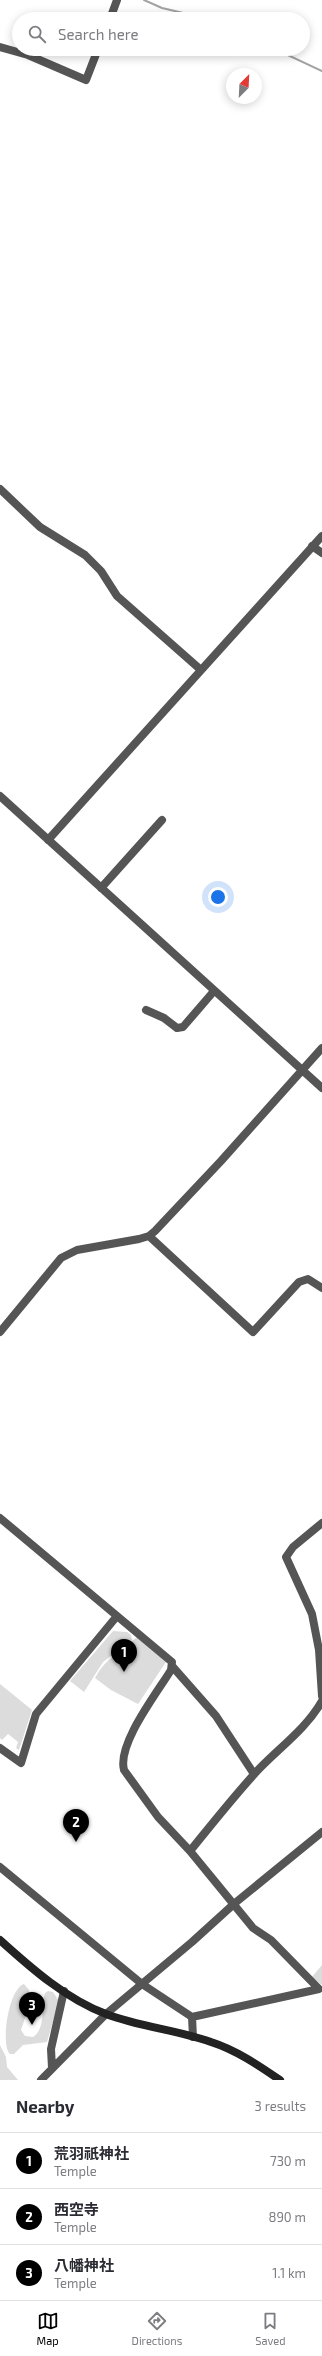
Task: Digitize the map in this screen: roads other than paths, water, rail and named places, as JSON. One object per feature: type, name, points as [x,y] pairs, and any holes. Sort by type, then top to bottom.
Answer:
[{"type":"street","points":[[113,12],[117,0]]},
{"type":"street","points":[[0,47],[12,50]]},
{"type":"street","points":[[30,56],[86,80],[95,56]]},
{"type":"street","points":[[0,489],[40,527],[85,555],[101,571],[117,596],[201,670]]},
{"type":"street","points":[[48,840],[322,536]]},
{"type":"street","points":[[312,546],[322,554]]},
{"type":"street","points":[[0,796],[322,1088]]},
{"type":"street","points":[[101,888],[162,820]]},
{"type":"street","points":[[146,1010],[164,1018],[178,1028],[183,1027],[214,990]]},
{"type":"street","points":[[0,1332],[61,1258],[78,1250],[149,1236],[221,1161],[322,1048]]},
{"type":"street","points":[[149,1236],[253,1332],[299,1282],[308,1279],[322,1288]]},
{"type":"street","points":[[0,1518],[168,1658],[172,1666],[216,1716],[254,1774]]},
{"type":"street","points":[[322,1523],[293,1547],[286,1557],[312,1614],[319,1650],[322,1696]]},
{"type":"street","points":[[0,1748],[21,1763],[36,1714],[117,1616]]},
{"type":"street","points":[[172,1666],[126,1743],[122,1761],[124,1770],[150,1807],[235,1903],[254,1928],[271,1940],[321,1990]]},
{"type":"street","points":[[190,1851],[254,1774],[279,1748],[303,1729],[322,1701]]},
{"type":"street","points":[[48,2076],[106,2014],[235,1903],[322,1832]]},
{"type":"street","points":[[0,1867],[142,1984],[192,2018],[321,1990]]},
{"type":"street","points":[[0,1940],[23,1961],[64,1991],[106,2014],[154,2029],[212,2042],[246,2058],[280,2080]]},
{"type":"street","points":[[48,2076],[51,2049],[64,1991]]},
{"type":"street","points":[[192,2018],[193,2037]]},
{"type":"waterway","points":[[144,0],[162,8],[179,12]]},
{"type":"waterway","points":[[290,56],[322,71]]},
{"type":"place","name":"荒羽祇神社","points":[[124,1672]]},
{"type":"place","name":"西空寺","points":[[76,1842]]},
{"type":"place","name":"八幡神社","points":[[32,2025]]}]
